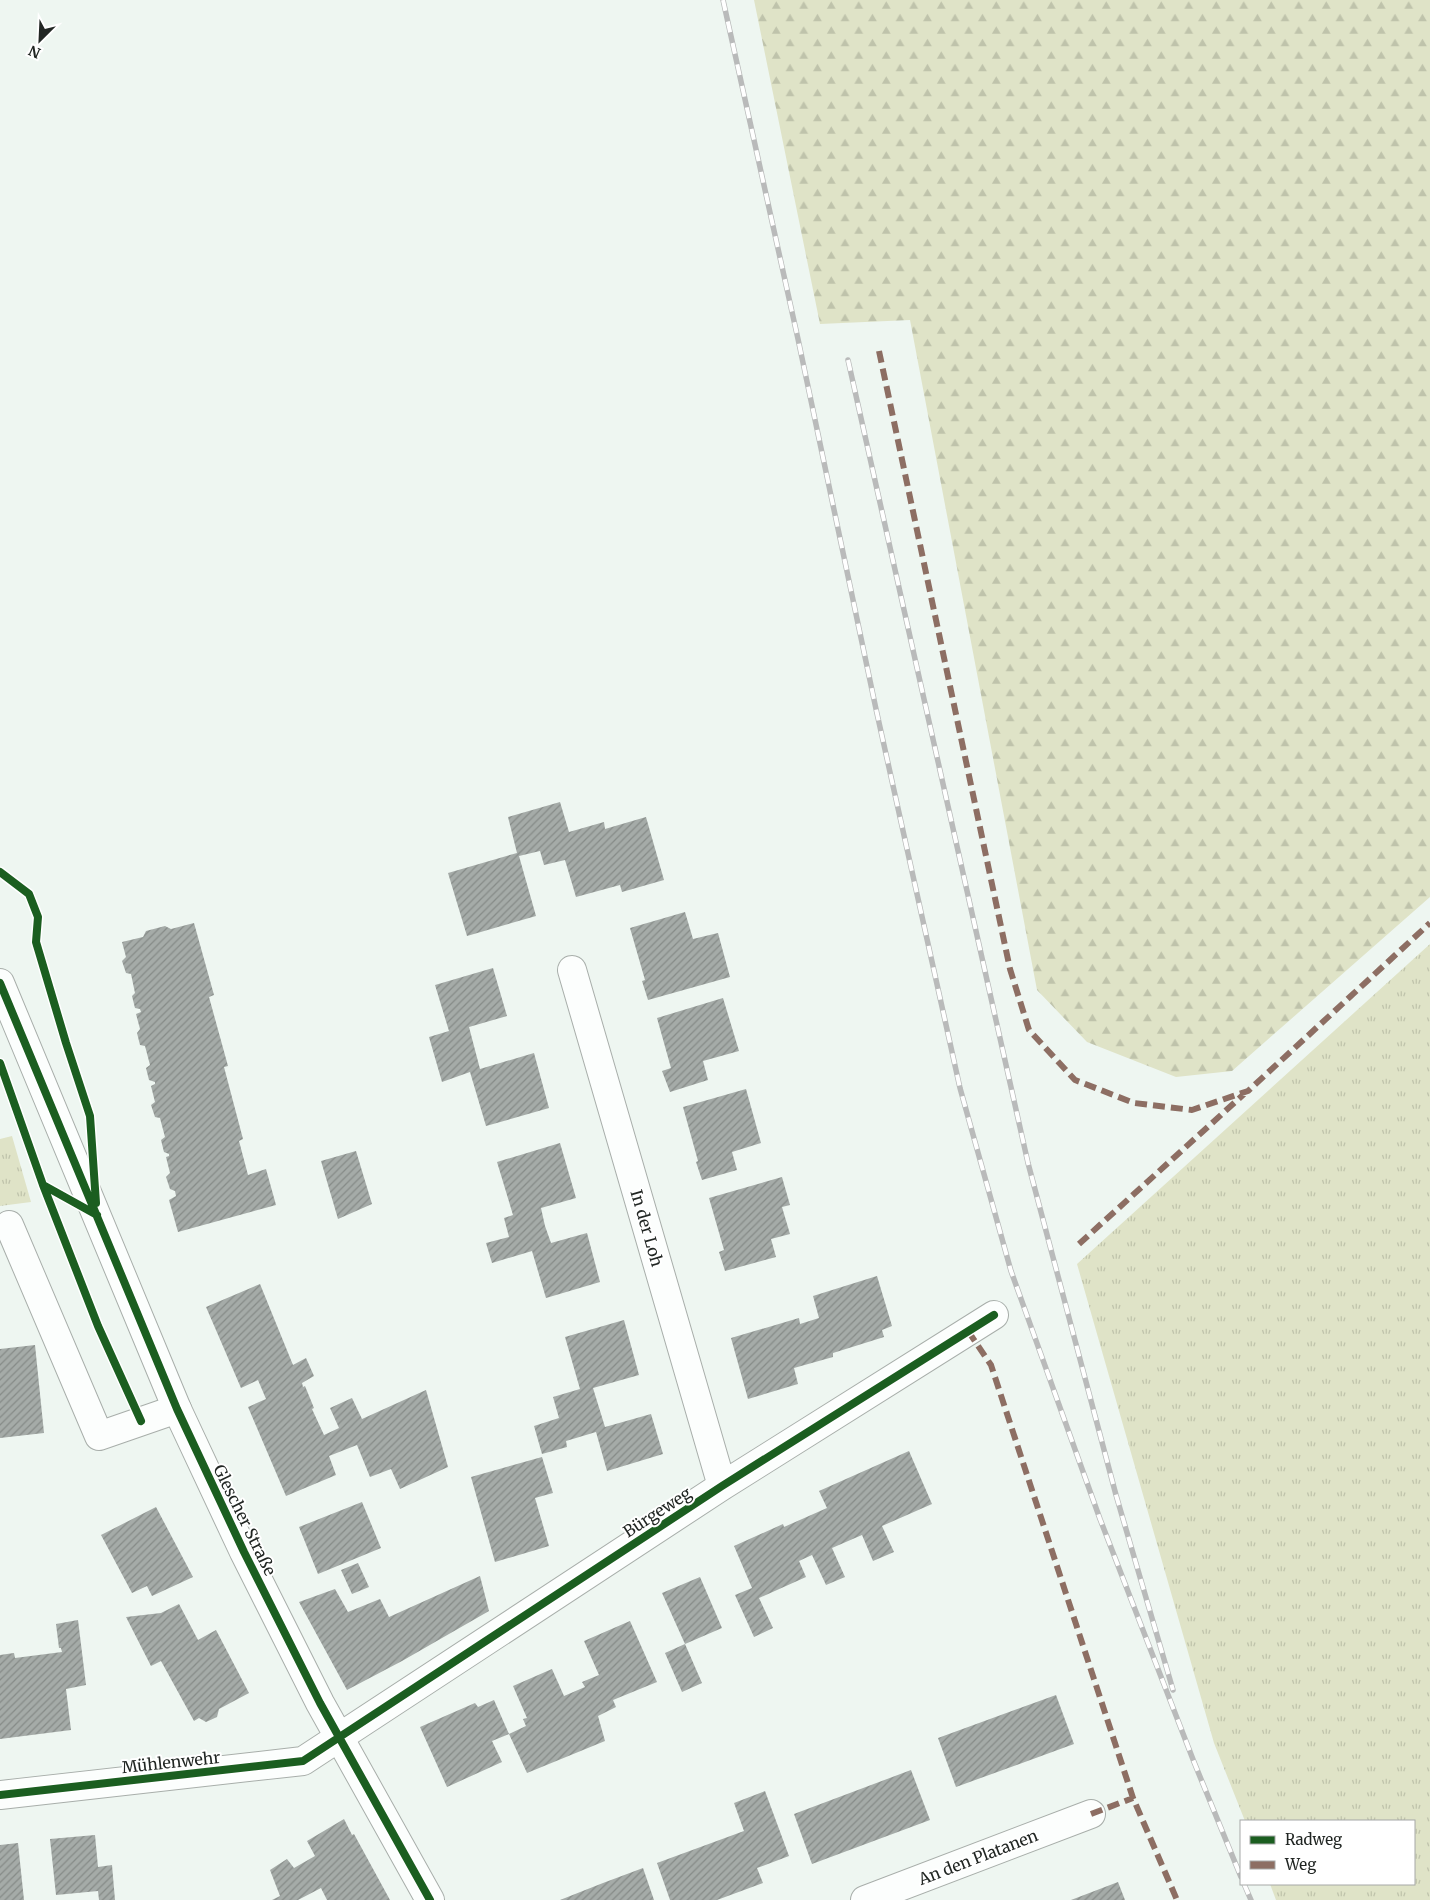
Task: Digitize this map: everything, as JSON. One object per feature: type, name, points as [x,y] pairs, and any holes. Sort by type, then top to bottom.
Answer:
[{"type":"street","name":"In der Loh","points":[[572,970],[722,1486]]},
{"type":"street","name":"Glescher Straße","points":[[0,984],[177,1409],[244,1552],[339,1738],[430,1900]]},
{"type":"street","points":[[9,1225],[99,1436],[177,1409]]},
{"type":"street","name":"Bürgeweg","points":[[339,1738],[722,1486],[994,1315]]},
{"type":"street","name":"Mühlenwehr","points":[[0,1795],[303,1761],[339,1738]]},
{"type":"street","name":"An den Platanen","points":[[865,1900],[1091,1814]]},
{"type":"green space","points":[[754,0],[1430,0],[1430,897],[1232,1071],[1176,1077],[1087,1042],[1037,990],[910,320],[820,324]]},
{"type":"green space","points":[[1430,944],[1430,1900],[1276,1900],[1270,1885],[1415,1885],[1415,1820],[1245,1820],[1214,1743],[1077,1264]]},
{"type":"green space","points":[[12,1136],[31,1202],[0,1206],[0,1139]]},
{"type":"building","points":[[560,802],[569,832],[604,822],[605,829],[646,817],[664,880],[622,892],[620,885],[576,897],[565,860],[544,865],[540,851],[519,856],[536,916],[467,936],[448,873],[517,853],[508,817]]},
{"type":"building","points":[[685,912],[693,939],[718,933],[730,977],[648,1000],[642,981],[645,980],[630,928]]},
{"type":"building","points":[[194,923],[214,995],[209,997],[228,1066],[224,1067],[243,1139],[239,1141],[248,1175],[266,1169],[276,1205],[178,1232],[169,1200],[176,1196],[175,1191],[170,1189],[166,1177],[170,1173],[166,1157],[169,1154],[164,1152],[161,1140],[165,1137],[160,1118],[155,1117],[151,1105],[155,1102],[151,1086],[155,1082],[149,1080],[146,1068],[150,1065],[145,1046],[140,1045],[137,1033],[140,1029],[136,1014],[141,1012],[140,1009],[135,1008],[132,996],[135,993],[131,974],[126,973],[122,961],[126,957],[122,942],[143,937],[146,931],[165,926],[171,929]]},
{"type":"building","points":[[493,968],[507,1016],[469,1027],[480,1069],[534,1053],[549,1108],[486,1126],[470,1072],[442,1082],[429,1037],[449,1031],[435,985]]},
{"type":"building","points":[[723,998],[739,1051],[703,1061],[708,1080],[670,1092],[662,1071],[671,1068],[657,1018]]},
{"type":"building","points":[[746,1089],[761,1143],[732,1152],[737,1170],[702,1180],[683,1107]]},
{"type":"building","points":[[560,1143],[576,1198],[541,1208],[545,1226],[551,1243],[587,1233],[600,1282],[546,1298],[532,1251],[492,1263],[486,1243],[509,1237],[504,1218],[513,1215],[497,1162]]},
{"type":"building","points":[[356,1151],[372,1204],[338,1219],[321,1161]]},
{"type":"building","points":[[782,1177],[790,1205],[782,1207],[790,1234],[771,1239],[776,1257],[725,1271],[719,1252],[724,1250],[709,1198]]},
{"type":"building","points":[[877,1276],[892,1326],[882,1330],[884,1337],[833,1353],[833,1357],[794,1368],[798,1384],[748,1399],[731,1338],[799,1318],[800,1324],[819,1318],[813,1296]]},
{"type":"building","points":[[260,1284],[293,1365],[306,1358],[314,1376],[302,1383],[303,1387],[305,1386],[314,1408],[312,1409],[324,1435],[339,1428],[330,1408],[352,1398],[362,1419],[426,1390],[448,1467],[400,1489],[391,1469],[370,1477],[357,1445],[329,1456],[336,1475],[286,1496],[248,1407],[266,1399],[258,1380],[241,1388],[206,1307]]},
{"type":"building","points":[[624,1320],[639,1375],[593,1388],[605,1427],[651,1414],[663,1454],[607,1471],[596,1432],[566,1441],[567,1447],[542,1454],[534,1426],[559,1418],[553,1397],[580,1389],[565,1337]]},
{"type":"building","points":[[35,1345],[44,1433],[0,1438],[0,1349]]},
{"type":"building","points":[[909,1451],[932,1504],[882,1526],[894,1552],[873,1561],[862,1535],[832,1548],[845,1577],[826,1585],[812,1555],[799,1561],[806,1577],[759,1598],[773,1628],[754,1637],[735,1595],[752,1588],[734,1546],[783,1524],[784,1527],[827,1508],[819,1491]]},
{"type":"building","points":[[542,1457],[553,1493],[535,1498],[549,1546],[495,1562],[471,1477]]},
{"type":"building","points":[[362,1502],[381,1548],[318,1574],[299,1527]]},
{"type":"building","points":[[156,1507],[193,1577],[152,1596],[147,1586],[132,1593],[101,1535]]},
{"type":"building","points":[[358,1563],[369,1587],[352,1594],[341,1570]]},
{"type":"building","points":[[480,1576],[489,1611],[347,1690],[299,1602],[335,1589],[348,1612],[380,1599],[389,1617]]},
{"type":"building","points":[[700,1577],[722,1628],[685,1644],[662,1593]]},
{"type":"building","points":[[179,1604],[198,1640],[216,1630],[249,1693],[219,1709],[217,1717],[206,1722],[199,1718],[194,1721],[161,1661],[151,1666],[126,1617],[161,1613]]},
{"type":"building","points":[[78,1620],[86,1685],[66,1689],[71,1730],[0,1739],[0,1655],[14,1653],[15,1658],[62,1652],[61,1648],[59,1648],[56,1624]]},
{"type":"building","points":[[630,1621],[657,1682],[613,1700],[616,1707],[598,1716],[605,1741],[527,1773],[509,1734],[526,1726],[523,1719],[527,1718],[513,1686],[552,1669],[564,1696],[585,1687],[582,1682],[599,1675],[584,1641]]},
{"type":"building","points":[[685,1644],[702,1683],[682,1692],[665,1653]]},
{"type":"building","points":[[1056,1695],[1074,1744],[956,1787],[938,1738]]},
{"type":"building","points":[[494,1700],[509,1734],[492,1741],[502,1762],[447,1787],[420,1727],[475,1703],[478,1707]]},
{"type":"building","points":[[911,1770],[930,1820],[812,1864],[794,1814]]},
{"type":"building","points":[[765,1791],[789,1856],[757,1868],[763,1883],[717,1900],[670,1900],[657,1863],[744,1831],[734,1803]]},
{"type":"building","points":[[344,1819],[390,1900],[327,1900],[321,1888],[298,1900],[272,1900],[280,1896],[270,1870],[287,1859],[294,1868],[315,1856],[307,1841]]},
{"type":"building","points":[[95,1835],[98,1867],[112,1865],[115,1900],[99,1900],[98,1891],[56,1895],[50,1839]]},
{"type":"building","points":[[18,1843],[24,1900],[0,1900],[0,1845]]},
{"type":"building","points":[[643,1868],[654,1900],[560,1900],[603,1883]]},
{"type":"building","points":[[1118,1882],[1125,1900],[1071,1900]]},
{"type":"railway","points":[[723,0],[960,1088],[1011,1271],[1100,1519],[1194,1762],[1240,1875]]},
{"type":"railway","points":[[848,360],[1028,1163],[1116,1495],[1173,1690]]},
{"type":"railway","points":[[1244,1885],[1251,1900]]},
{"type":"marked path","points":[[879,351],[1010,969],[1029,1030],[1075,1080],[1134,1103],[1192,1110],[1248,1091],[1430,923]]},
{"type":"marked path","points":[[1079,1244],[1244,1094]]},
{"type":"marked path","points":[[968,1331],[991,1365],[1133,1798],[1177,1900]]},
{"type":"marked path","points":[[1091,1814],[1133,1798]]},
{"type":"cycle path","points":[[0,872],[29,894],[38,917],[36,942],[90,1116],[96,1203]]},
{"type":"cycle path","points":[[0,983],[177,1409],[244,1552],[320,1703],[430,1900]]},
{"type":"cycle path","points":[[0,1063],[43,1185],[97,1215]]},
{"type":"cycle path","points":[[43,1185],[98,1326],[141,1421]]},
{"type":"cycle path","points":[[0,1795],[303,1761],[722,1486],[994,1315]]}]
